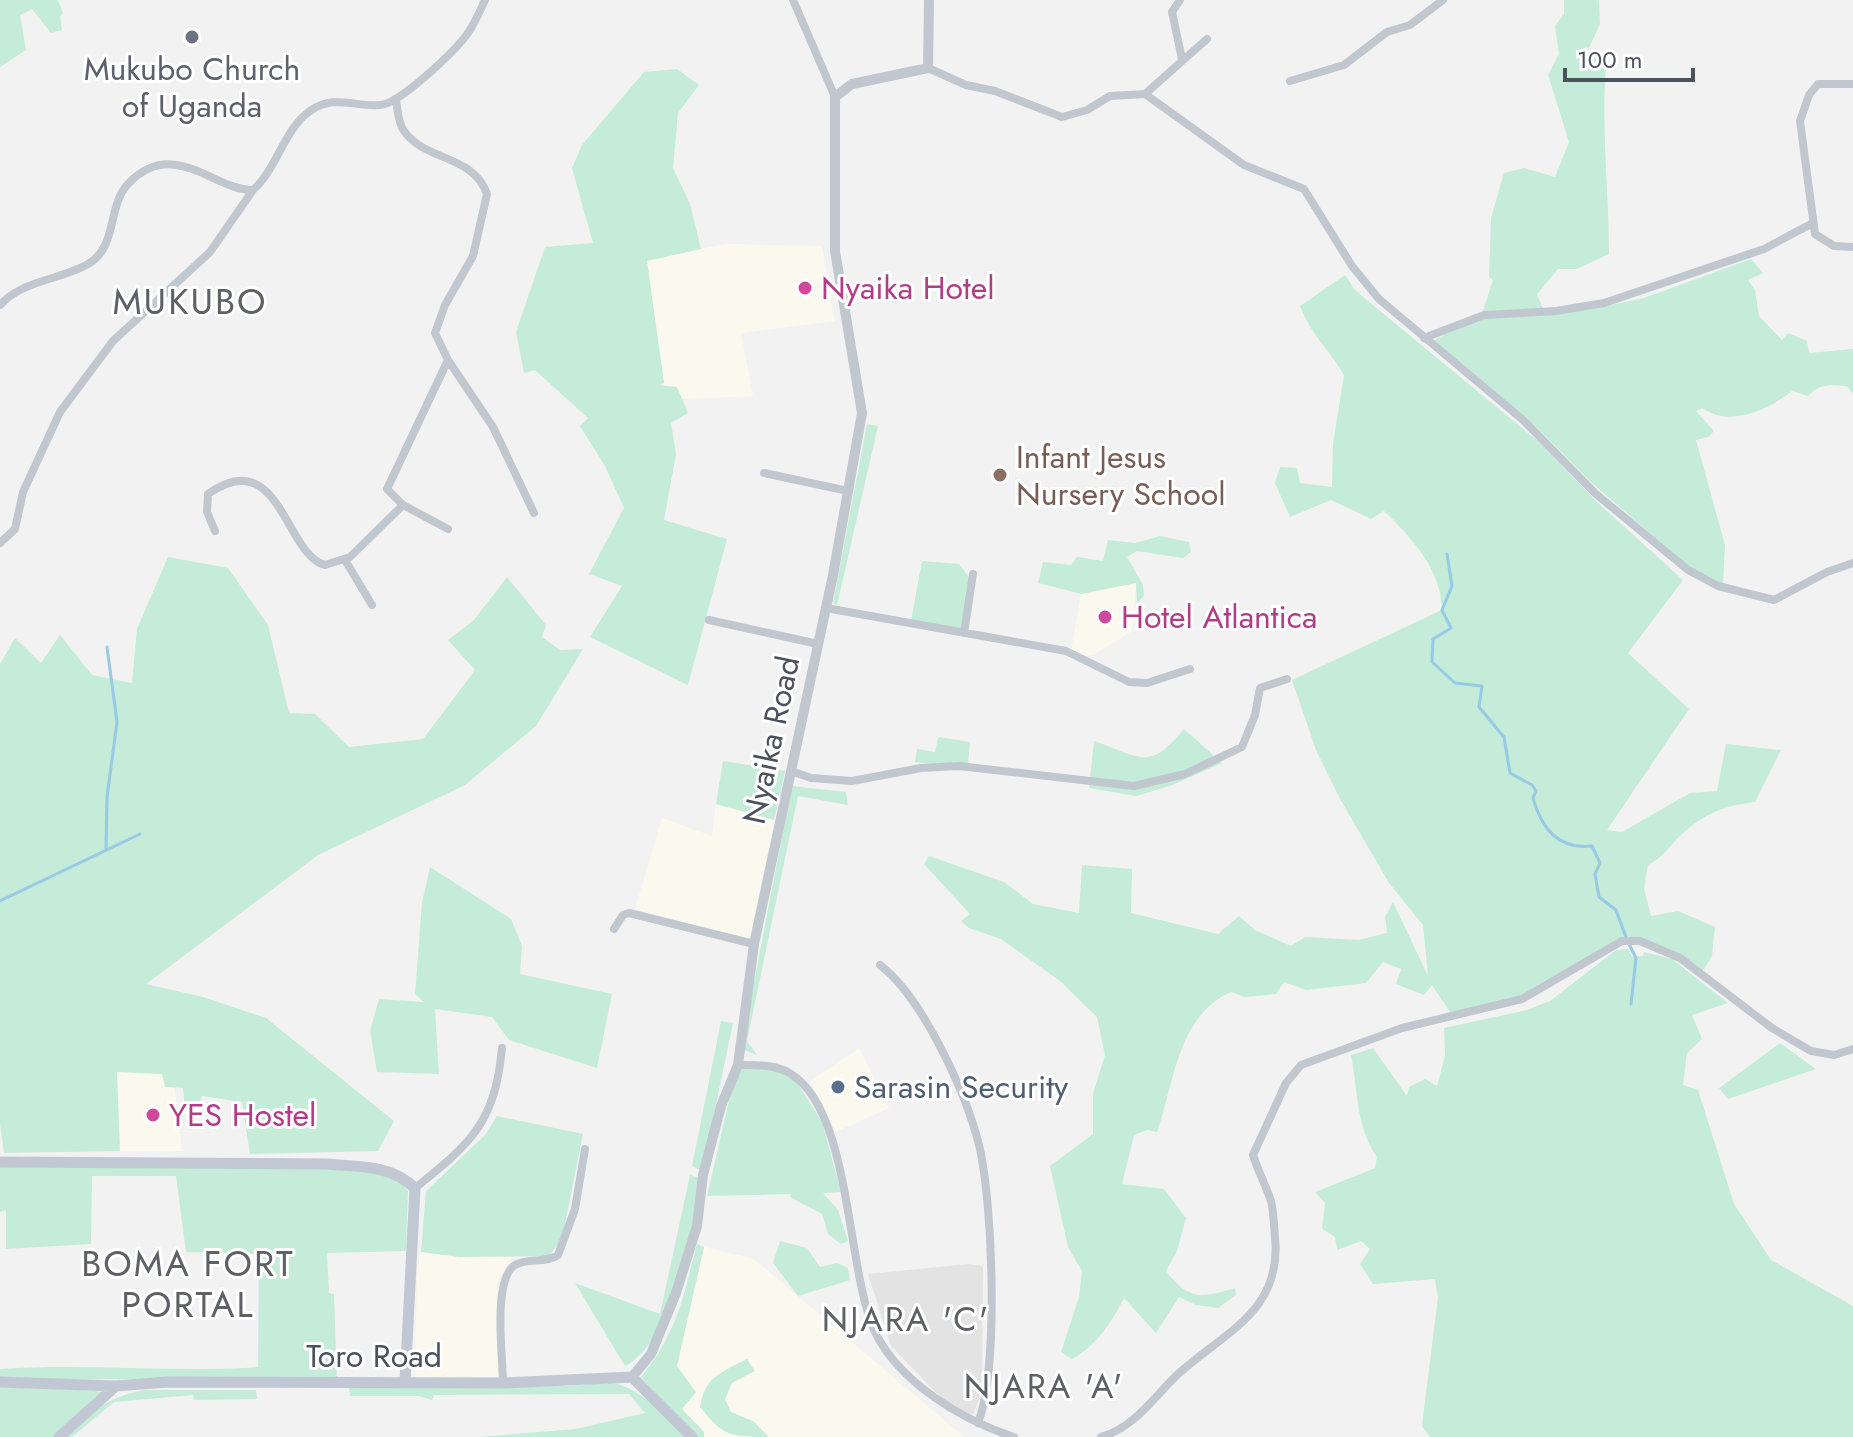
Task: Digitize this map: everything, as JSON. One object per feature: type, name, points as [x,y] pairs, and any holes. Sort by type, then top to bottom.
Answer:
[{"type":"main road","points":[[0,1162],[326,1164],[390,1171],[415,1188],[405,1382]]},
{"type":"main road","points":[[632,1377],[692,1437]]},
{"type":"main road","name":"Toro Road","points":[[0,1382],[116,1386],[168,1382],[503,1383],[632,1377]]},
{"type":"main road","points":[[59,1437],[116,1386]]},
{"type":"street","points":[[0,543],[15,529],[23,492],[60,412],[113,341],[210,252],[306,113],[320,104],[350,101],[383,106],[396,101],[443,62],[469,32],[485,0]]},
{"type":"street","points":[[793,0],[835,97],[852,84],[928,68],[966,85],[995,91],[1062,117],[1087,110],[1110,96],[1145,94],[1244,165],[1304,189],[1367,285],[1424,338],[1530,426],[1596,494],[1701,578],[1774,600],[1850,567]]},
{"type":"street","points":[[928,68],[929,0]]},
{"type":"street","points":[[1180,0],[1172,12],[1182,59]]},
{"type":"street","points":[[1290,81],[1344,65],[1387,32],[1410,25],[1443,0]]},
{"type":"street","points":[[1145,94],[1207,39]]},
{"type":"street","points":[[1853,84],[1818,84],[1800,121],[1811,224],[1815,234],[1829,244],[1853,247]]},
{"type":"street","name":"Nyaika Road","points":[[632,1377],[651,1354],[676,1293],[697,1226],[703,1175],[738,1065],[754,944],[826,608],[862,413],[835,251],[835,97]]},
{"type":"street","points":[[396,101],[400,124],[410,137],[475,172],[487,194],[473,256],[438,319],[435,333],[448,360],[493,427],[534,513]]},
{"type":"street","points":[[0,305],[49,277],[89,263],[104,247],[117,200],[127,184],[143,172],[160,166],[186,166],[245,190],[253,190]]},
{"type":"street","points":[[1424,338],[1484,315],[1556,311],[1604,303],[1764,249],[1811,224]]},
{"type":"street","points":[[448,360],[388,480],[387,489],[403,505],[448,529]]},
{"type":"street","points":[[764,473],[848,491]]},
{"type":"street","points":[[215,531],[205,504],[208,494],[231,484],[253,484],[269,493],[316,561],[325,565],[345,560],[403,505]]},
{"type":"street","points":[[345,560],[372,605]]},
{"type":"street","points":[[964,633],[973,574]]},
{"type":"street","points":[[826,608],[1066,651],[1129,682],[1147,683],[1190,669]]},
{"type":"street","points":[[709,620],[818,644]]},
{"type":"street","points":[[791,771],[811,778],[852,781],[947,766],[1134,786],[1185,774],[1242,747],[1255,715],[1260,688],[1287,679]]},
{"type":"street","points":[[614,929],[623,915],[629,913],[754,944]]},
{"type":"street","points":[[1101,1437],[1122,1429],[1141,1413],[1209,1347],[1252,1314],[1268,1292],[1277,1259],[1272,1204],[1253,1155],[1286,1083],[1301,1065],[1402,1028],[1522,999],[1606,948],[1628,940],[1648,944],[1680,958],[1772,1028],[1811,1051],[1834,1055],[1853,1049]]},
{"type":"street","points":[[880,965],[907,992],[942,1056],[963,1099],[980,1153],[986,1197],[991,1330],[987,1389],[978,1423]]},
{"type":"street","points":[[415,1188],[449,1160],[483,1124],[499,1077],[502,1048]]},
{"type":"street","points":[[738,1065],[772,1066],[789,1072],[804,1084],[834,1150],[845,1189],[863,1295],[875,1333],[886,1350],[947,1408],[1014,1437]]},
{"type":"street","points":[[503,1383],[504,1281],[513,1266],[520,1262],[558,1255],[575,1209],[585,1149]]},
{"type":"shaded area","points":[[725,244],[822,246],[835,321],[741,333],[753,396],[666,400],[647,260]]},
{"type":"shaded area","points":[[1136,583],[1132,631],[1094,655],[1080,656],[1071,651],[1081,594]]},
{"type":"shaded area","points":[[716,804],[774,820],[750,940],[635,909],[662,818],[712,836]]},
{"type":"shaded area","points":[[859,1048],[889,1108],[835,1132],[810,1081]]},
{"type":"shaded area","points":[[116,1072],[173,1074],[182,1151],[120,1151]]},
{"type":"shaded area","points":[[704,1247],[754,1259],[964,1437],[704,1437],[704,1432],[670,1396]]},
{"type":"shaded area","points":[[421,1252],[460,1257],[512,1257],[497,1283],[498,1377],[415,1378],[417,1271]]},
{"type":"shaded area","points":[[969,1264],[983,1266],[982,1390],[973,1415],[948,1405],[891,1346],[868,1274]]},
{"type":"green space","points":[[0,0],[58,0],[63,13],[60,17],[62,30],[51,33],[32,9],[20,15],[26,50],[0,67]]},
{"type":"green space","points":[[1564,0],[1599,0],[1600,24],[1587,52],[1606,65],[1604,112],[1609,254],[1577,269],[1558,269],[1537,294],[1543,309],[1483,311],[1493,280],[1489,277],[1491,218],[1504,173],[1524,168],[1555,177],[1569,142],[1548,75],[1559,54],[1555,26],[1564,14]]},
{"type":"green space","points":[[677,69],[699,85],[678,113],[673,168],[690,204],[701,249],[647,261],[664,383],[659,385],[677,387],[688,413],[671,423],[676,454],[664,520],[727,539],[688,685],[590,637],[622,586],[589,574],[624,508],[605,466],[580,426],[588,418],[535,370],[524,373],[516,332],[545,247],[593,243],[572,168],[582,145],[644,72]]},
{"type":"green space","points":[[1751,259],[1763,273],[1748,280],[1755,290],[1759,316],[1782,340],[1788,333],[1807,341],[1809,353],[1853,349],[1853,394],[1847,386],[1826,386],[1808,396],[1792,391],[1748,414],[1724,416],[1702,408],[1696,411],[1714,431],[1708,437],[1696,440],[1725,545],[1723,585],[1691,569],[1592,483],[1535,426],[1430,343],[1450,331],[1487,318],[1606,306],[1644,298]]},
{"type":"green space","points":[[1345,275],[1355,290],[1539,442],[1598,503],[1683,580],[1628,653],[1689,709],[1607,830],[1622,832],[1690,793],[1717,791],[1726,744],[1781,750],[1755,802],[1734,805],[1706,816],[1648,865],[1644,889],[1651,916],[1678,911],[1715,927],[1712,956],[1702,972],[1678,953],[1625,936],[1518,1003],[1452,1015],[1432,985],[1424,995],[1396,984],[1401,969],[1383,962],[1366,983],[1306,990],[1284,982],[1276,994],[1245,997],[1231,992],[1213,1003],[1199,1017],[1180,1052],[1157,1132],[1147,1130],[1134,1135],[1122,1184],[1164,1189],[1186,1218],[1177,1251],[1166,1271],[1174,1281],[1197,1294],[1214,1294],[1235,1288],[1236,1295],[1218,1308],[1196,1305],[1179,1297],[1156,1333],[1124,1298],[1103,1332],[1072,1359],[1061,1352],[1079,1297],[1082,1271],[1068,1247],[1050,1166],[1093,1134],[1093,1094],[1105,1055],[1097,1017],[1060,981],[1001,939],[969,928],[961,921],[970,914],[924,864],[929,856],[1004,882],[1033,904],[1079,913],[1082,865],[1132,869],[1131,913],[1218,934],[1239,916],[1255,930],[1291,946],[1305,937],[1359,940],[1387,933],[1385,917],[1393,902],[1428,976],[1423,925],[1389,883],[1339,797],[1316,750],[1292,680],[1442,610],[1431,568],[1405,532],[1384,511],[1371,519],[1331,500],[1290,517],[1275,483],[1280,467],[1297,468],[1300,483],[1332,487],[1333,444],[1344,375],[1300,306]]},
{"type":"green space","points":[[867,424],[878,426],[837,605],[833,603]]},
{"type":"green space","points":[[1160,536],[1189,542],[1191,552],[1183,558],[1137,551],[1127,557],[1143,585],[1144,596],[1137,603],[1136,583],[1081,594],[1038,583],[1043,562],[1071,565],[1077,557],[1103,561],[1108,540],[1135,543]]},
{"type":"green space","points":[[168,557],[228,568],[268,625],[289,713],[315,714],[349,747],[423,739],[475,670],[448,640],[474,620],[507,577],[546,625],[542,637],[560,650],[583,649],[536,726],[465,785],[318,855],[146,984],[203,997],[266,1018],[394,1121],[378,1151],[250,1154],[242,1102],[202,1096],[196,1113],[185,1110],[183,1088],[165,1087],[162,1074],[117,1072],[120,1151],[4,1153],[0,1124],[0,664],[15,638],[41,663],[60,635],[92,675],[132,683],[137,629]]},
{"type":"green space","points":[[922,561],[959,564],[969,577],[962,630],[911,621]]},
{"type":"green space","points":[[1184,729],[1222,763],[1170,786],[1136,796],[1089,788],[1094,741],[1134,756],[1153,756],[1172,743]]},
{"type":"green space","points":[[938,737],[970,742],[968,764],[1010,774],[915,762],[917,749],[935,752]]},
{"type":"green space","points":[[723,761],[785,771],[774,820],[716,804]]},
{"type":"green space","points":[[792,786],[846,792],[848,805],[798,796],[747,1041],[757,1055],[741,1049]]},
{"type":"green space","points":[[430,867],[511,919],[522,946],[520,974],[612,994],[597,1068],[509,1040],[492,1017],[435,1009],[439,1074],[377,1072],[370,1031],[379,999],[424,1002],[415,994],[422,903]]},
{"type":"green space","points":[[1628,949],[1632,957],[1643,956],[1644,952],[1672,959],[1728,1003],[1692,1015],[1702,1039],[1687,1053],[1683,1085],[1698,1090],[1734,1204],[1771,1260],[1853,1306],[1853,1437],[1430,1437],[1422,1426],[1438,1298],[1435,1279],[1373,1284],[1360,1264],[1370,1249],[1361,1241],[1337,1250],[1335,1237],[1322,1229],[1325,1203],[1315,1192],[1375,1168],[1377,1157],[1361,1121],[1351,1055],[1373,1048],[1407,1096],[1409,1087],[1425,1079],[1437,1086],[1445,1056],[1444,1028],[1527,1010],[1550,1001],[1616,950]]},
{"type":"green space","points":[[721,1021],[733,1023],[702,1171],[692,1166]]},
{"type":"green space","points":[[1780,1043],[1816,1069],[1728,1099],[1719,1088]]},
{"type":"green space","points":[[738,1062],[792,1075],[822,1122],[841,1192],[823,1193],[838,1210],[848,1241],[841,1244],[828,1234],[822,1214],[790,1197],[791,1194],[707,1196]]},
{"type":"green space","points":[[497,1116],[583,1134],[562,1239],[549,1256],[460,1257],[421,1252],[426,1191],[485,1135]]},
{"type":"green space","points":[[0,1166],[324,1166],[387,1174],[398,1179],[408,1191],[406,1251],[327,1253],[329,1293],[334,1294],[337,1380],[0,1379],[0,1369],[32,1367],[258,1367],[259,1254],[186,1252],[176,1176],[92,1176],[91,1244],[6,1249],[6,1210],[0,1212]]},
{"type":"green space","points":[[690,1175],[702,1179],[678,1282],[657,1333],[642,1353],[625,1366],[575,1283],[660,1314]]},
{"type":"green space","points":[[780,1241],[807,1248],[820,1267],[837,1263],[848,1268],[850,1280],[798,1296],[773,1263]]},
{"type":"green space","points":[[697,1244],[704,1247],[677,1366],[696,1392],[682,1409],[704,1432],[704,1437],[696,1437],[641,1377],[671,1330]]},
{"type":"green space","points":[[747,1359],[755,1371],[732,1383],[725,1399],[731,1412],[753,1421],[769,1437],[746,1437],[722,1430],[700,1407],[710,1382]]},
{"type":"green space","points":[[610,1382],[642,1396],[686,1437],[479,1437],[576,1429],[645,1413],[629,1394],[434,1395],[432,1400],[418,1396],[350,1396],[349,1387],[570,1386]]},
{"type":"green space","points":[[0,1384],[109,1392],[59,1437],[0,1437]]},
{"type":"green space","points":[[145,1390],[256,1390],[257,1399],[194,1400],[193,1395],[114,1402],[72,1437],[63,1437],[100,1407],[121,1396]]},
{"type":"waterway","points":[[1447,554],[1452,586],[1442,610],[1451,628],[1433,639],[1432,662],[1455,683],[1482,686],[1479,707],[1504,737],[1510,773],[1532,785],[1536,791],[1533,798],[1536,809],[1553,834],[1570,844],[1592,846],[1600,863],[1595,874],[1599,897],[1616,910],[1626,937]]},
{"type":"waterway","points":[[106,849],[107,797],[117,722],[107,647]]},
{"type":"waterway","points":[[0,901],[140,834]]},
{"type":"waterway","points":[[1629,944],[1636,958],[1631,1004]]},
{"type":"place","name":"Mukubo Church of Uganda","points":[[192,37]]},
{"type":"place","name":"Nyaika Hotel","points":[[805,288]]},
{"type":"place","name":"Infant Jesus Nursery School","points":[[1000,475]]},
{"type":"place","name":"Hotel Atlantica","points":[[1105,617]]},
{"type":"place","name":"Sarasin Security","points":[[838,1087]]},
{"type":"place","name":"YES Hostel","points":[[153,1115]]},
{"type":"district","name":"MUKUBO","points":[[190,301]]},
{"type":"district","name":"BOMA FORT PORTAL","points":[[188,1284]]},
{"type":"district","name":"NJARA 'C'","points":[[906,1319]]},
{"type":"district","name":"NJARA 'A'","points":[[1044,1386]]}]
